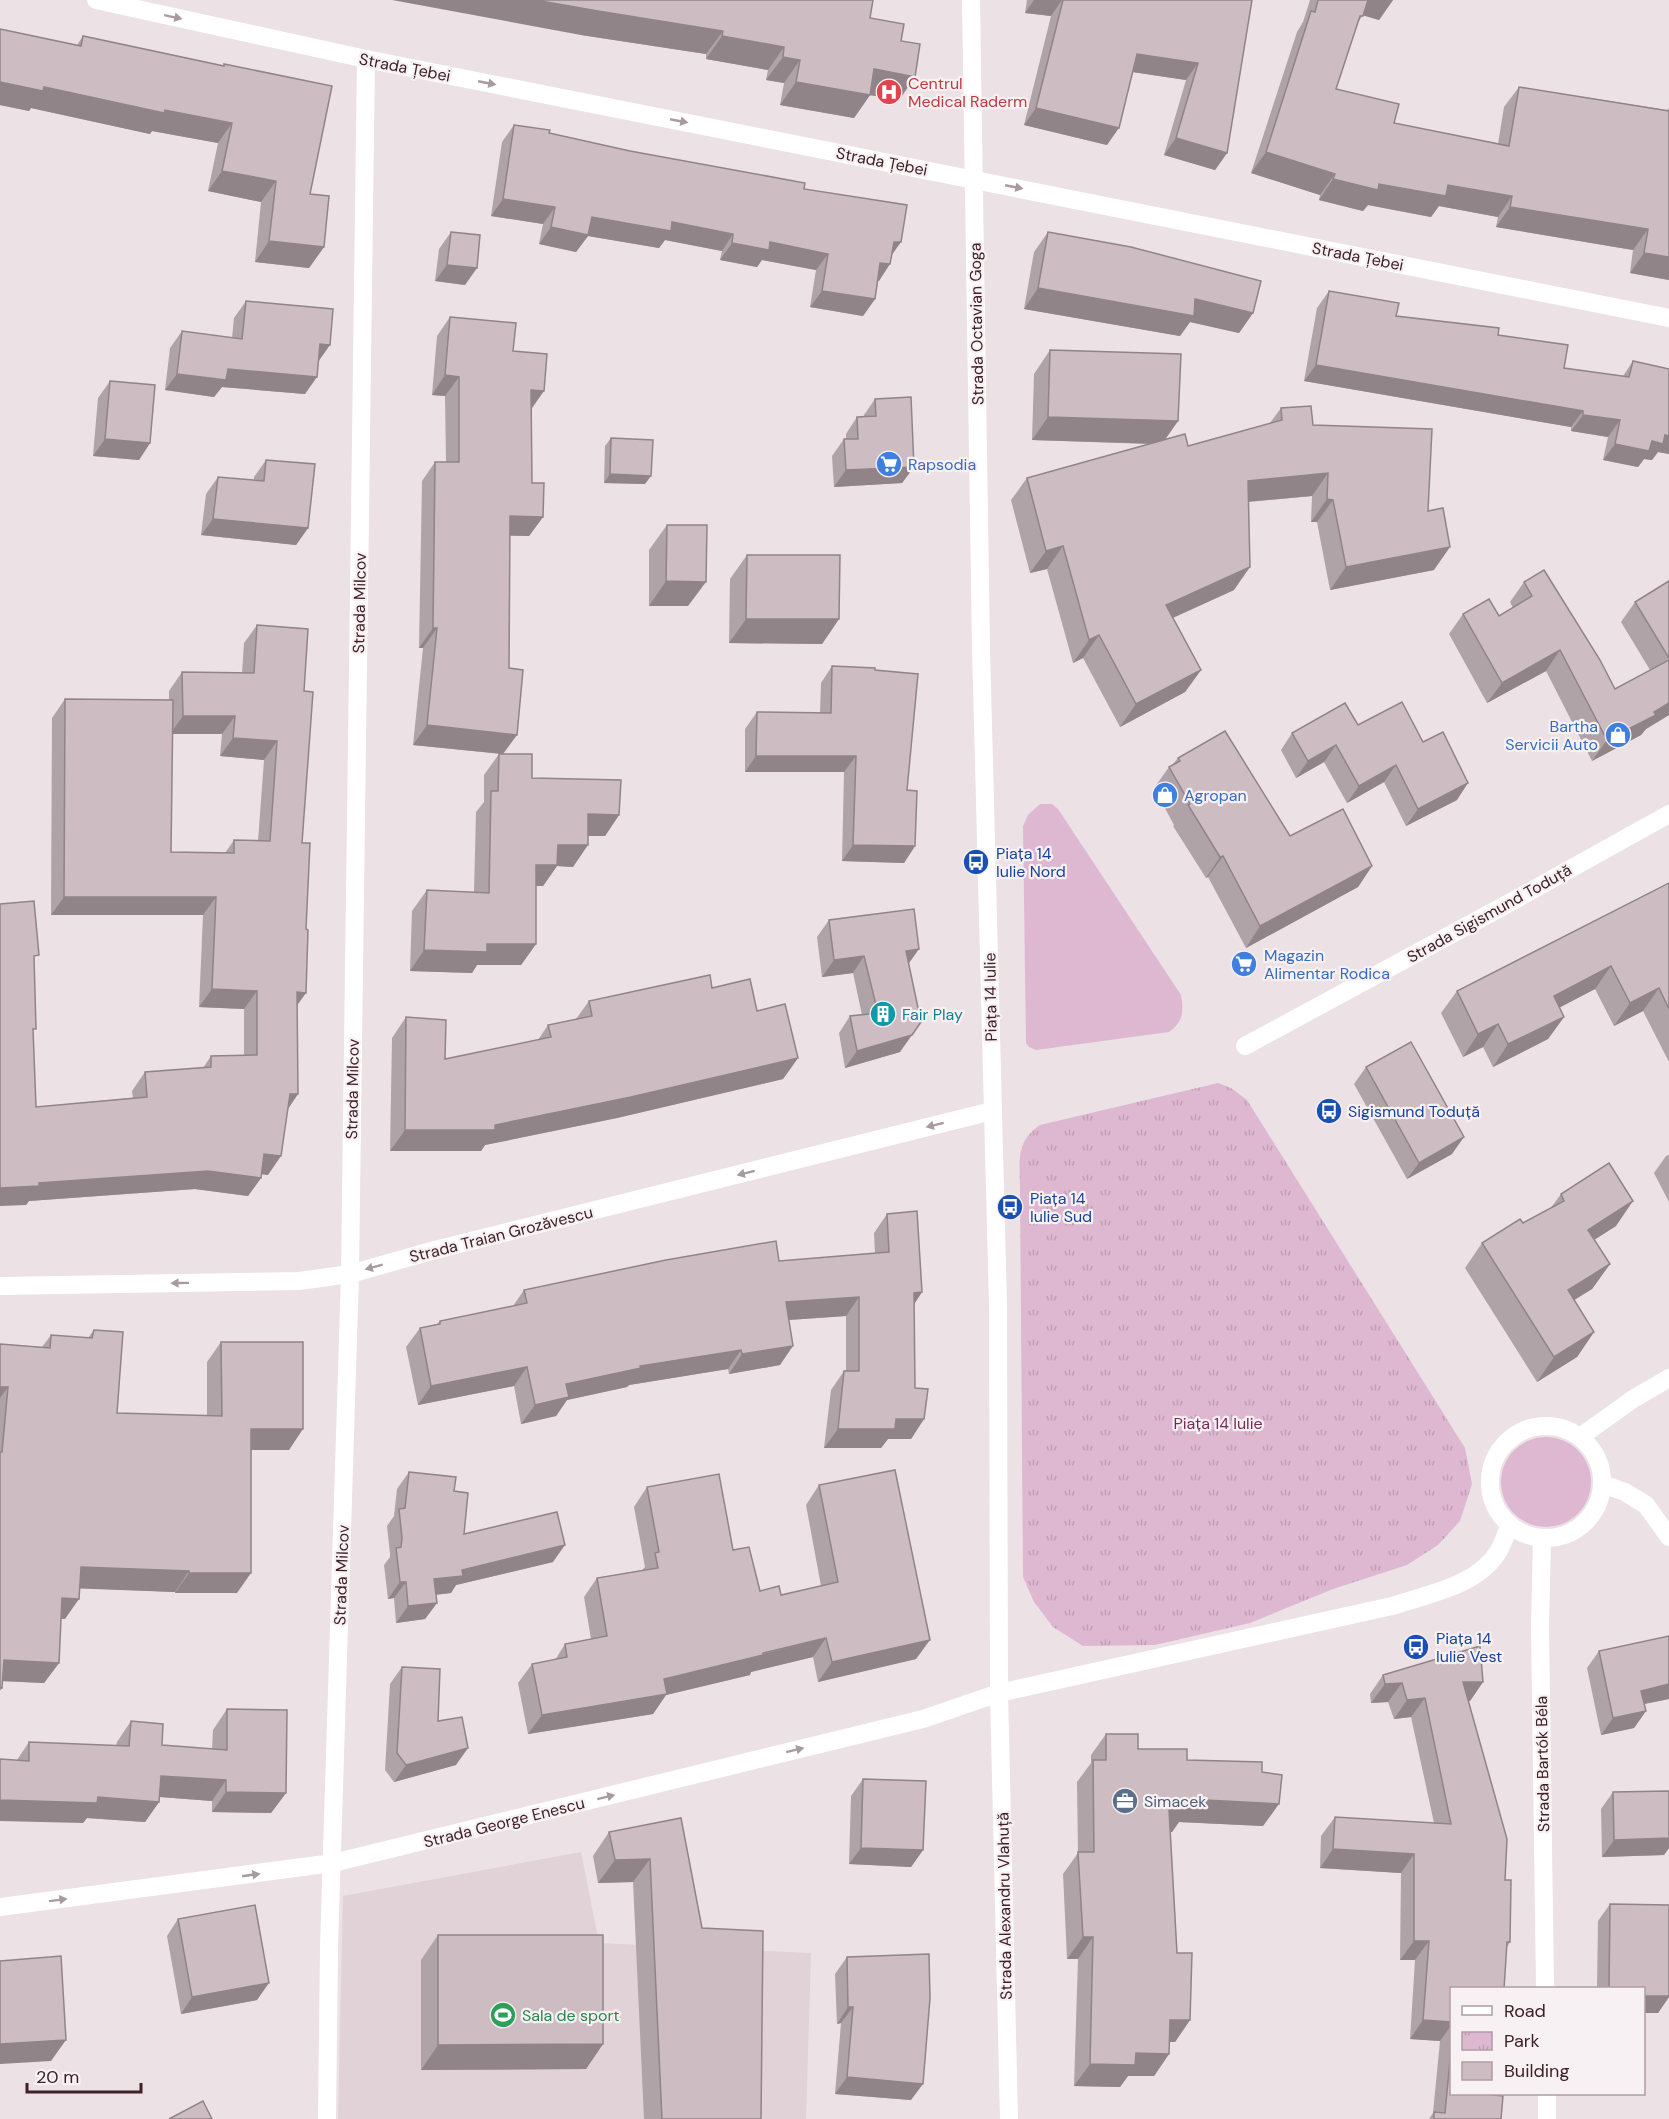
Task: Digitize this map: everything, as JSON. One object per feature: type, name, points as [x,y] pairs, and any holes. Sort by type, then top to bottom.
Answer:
[{"type":"street","name":"Strada Țebei","points":[[96,0],[366,60],[1669,318]]},
{"type":"street","name":"Strada Octavian Goga","points":[[971,0],[981,647]]},
{"type":"street","name":"Strada Milcov","points":[[327,2119],[350,1274],[366,60]]},
{"type":"street","name":"Piața 14 Iulie","points":[[981,647],[998,1305],[999,1693]]},
{"type":"street","name":"Strada Sigismund Toduță","points":[[1245,1046],[1669,814]]},
{"type":"street","name":"Strada Traian Grozăvescu","points":[[0,1286],[299,1281],[350,1274],[435,1250],[992,1111]]},
{"type":"street","points":[[1580,1437],[1633,1399],[1669,1378]]},
{"type":"street","points":[[1548,1425],[1565,1429],[1580,1437],[1593,1451],[1600,1467],[1602,1484],[1599,1502],[1590,1518],[1568,1534],[1542,1539],[1524,1535],[1509,1526],[1498,1512],[1491,1496],[1489,1479],[1493,1462],[1502,1447],[1515,1435],[1531,1427],[1548,1425]]},
{"type":"street","points":[[1602,1484],[1625,1492],[1646,1506],[1669,1537]]},
{"type":"street","points":[[999,1693],[1392,1606],[1445,1588],[1481,1572],[1498,1551],[1509,1526]]},
{"type":"street","name":"Strada Bartók Béla","points":[[1542,1539],[1540,1628],[1545,1987]]},
{"type":"street","name":"Strada George Enescu","points":[[0,1907],[333,1863],[923,1719],[999,1693]]},
{"type":"street","name":"Strada Alexandru Vlahuță","points":[[999,1693],[1010,2119]]},
{"type":"street","points":[[1547,2095],[1547,2119]]},
{"type":"shaded area","points":[[581,1852],[599,1943],[811,1953],[806,2119],[338,2119],[343,1896]]},
{"type":"green space","points":[[1040,804],[1052,804],[1058,809],[1181,995],[1180,1020],[1169,1032],[1036,1050],[1026,1043],[1023,826],[1028,815]]},
{"type":"green space","name":"Piața 14 Iulie","points":[[1218,1083],[1231,1088],[1247,1100],[1465,1448],[1472,1484],[1460,1521],[1438,1545],[1407,1565],[1333,1589],[1250,1623],[1155,1645],[1083,1646],[1053,1627],[1034,1602],[1023,1577],[1021,1153],[1026,1138],[1040,1125]]},
{"type":"green space","points":[[1546,1437],[1563,1441],[1578,1450],[1587,1465],[1591,1482],[1587,1499],[1578,1514],[1563,1523],[1546,1527],[1529,1523],[1514,1514],[1505,1499],[1501,1482],[1505,1465],[1514,1450],[1529,1441]]},
{"type":"building","points":[[535,0],[873,0],[870,18],[904,24],[901,41],[920,44],[915,77],[874,69],[870,95],[796,82],[800,60],[783,57],[784,47],[722,36],[723,31]]},
{"type":"building","points":[[1063,0],[1252,0],[1227,153],[1176,138],[1198,63],[1137,54],[1119,128],[1036,108]]},
{"type":"building","points":[[1318,0],[1368,0],[1363,16],[1360,16],[1336,89],[1399,104],[1394,123],[1509,146],[1519,87],[1669,111],[1669,257],[1644,253],[1648,229],[1510,207],[1512,196],[1448,185],[1446,196],[1379,184],[1378,190],[1333,179],[1335,174],[1266,152],[1311,11],[1315,12]]},
{"type":"building","points":[[0,29],[81,46],[83,36],[332,86],[310,194],[329,196],[324,247],[269,241],[276,181],[222,171],[232,123],[165,110],[164,113],[44,87],[43,91],[0,82]]},
{"type":"building","points":[[514,125],[550,130],[549,133],[630,151],[805,183],[804,189],[907,205],[901,242],[894,242],[890,264],[880,263],[875,299],[822,291],[828,254],[770,242],[769,250],[732,243],[733,234],[672,222],[671,231],[592,217],[588,235],[551,227],[555,207],[503,199]]},
{"type":"building","points":[[451,232],[480,235],[477,268],[447,265]]},
{"type":"building","points":[[1048,232],[1131,247],[1261,281],[1253,313],[1195,299],[1194,316],[1038,288]]},
{"type":"building","points":[[1329,291],[1399,303],[1396,316],[1499,328],[1498,335],[1568,345],[1564,368],[1629,377],[1633,361],[1669,369],[1669,436],[1665,435],[1663,444],[1652,441],[1649,451],[1615,444],[1620,420],[1583,415],[1583,411],[1316,365]]},
{"type":"building","points":[[246,301],[333,309],[330,345],[320,344],[317,377],[228,369],[226,380],[177,374],[182,331],[242,339]]},
{"type":"building","points":[[450,317],[516,323],[513,351],[547,354],[544,391],[531,390],[532,483],[544,483],[543,517],[510,516],[509,668],[523,670],[517,735],[427,725],[437,628],[433,628],[435,462],[459,462],[459,377],[445,375]]},
{"type":"building","points":[[1050,350],[1181,354],[1178,421],[1048,417]]},
{"type":"building","points":[[110,381],[155,385],[150,443],[105,439]]},
{"type":"building","points":[[911,397],[914,467],[846,470],[844,439],[858,439],[857,417],[876,416],[875,399]]},
{"type":"building","points":[[1311,406],[1313,425],[1432,429],[1428,511],[1443,508],[1450,547],[1346,567],[1333,500],[1327,499],[1328,473],[1248,481],[1250,567],[1166,605],[1201,670],[1136,704],[1099,635],[1089,640],[1063,546],[1046,551],[1027,478],[1185,434],[1188,446],[1282,420],[1281,408]]},
{"type":"building","points":[[611,438],[653,440],[651,476],[610,474]]},
{"type":"building","points":[[266,460],[315,464],[308,528],[213,519],[218,477],[264,481]]},
{"type":"building","points":[[667,525],[707,525],[706,582],[666,581]]},
{"type":"building","points":[[747,555],[840,555],[839,619],[746,619]]},
{"type":"building","points":[[1544,570],[1600,660],[1615,689],[1669,660],[1669,703],[1654,712],[1656,715],[1607,740],[1560,650],[1502,683],[1463,614],[1489,599],[1499,616],[1532,596],[1524,582]]},
{"type":"building","points":[[1669,581],[1669,658],[1635,602]]},
{"type":"building","points":[[257,625],[308,629],[304,691],[313,692],[302,843],[310,843],[306,993],[297,992],[298,1094],[290,1094],[281,1156],[264,1154],[261,1178],[208,1171],[39,1183],[39,1186],[0,1188],[0,904],[34,901],[39,955],[34,956],[36,1029],[33,1029],[36,1107],[147,1097],[145,1072],[211,1067],[211,1056],[257,1055],[257,991],[212,989],[216,897],[64,897],[65,699],[173,700],[171,852],[234,853],[234,840],[270,841],[277,741],[233,738],[235,716],[183,716],[182,672],[254,673]]},
{"type":"building","points":[[832,666],[875,668],[875,670],[918,674],[907,790],[917,791],[915,846],[853,845],[856,756],[756,756],[757,712],[831,713]]},
{"type":"building","points":[[1402,702],[1423,742],[1443,732],[1468,783],[1418,809],[1396,765],[1359,786],[1336,745],[1308,761],[1292,733],[1345,703],[1358,725]]},
{"type":"building","points":[[1225,731],[1290,836],[1343,809],[1372,866],[1260,926],[1223,856],[1220,857],[1188,805],[1190,804],[1169,767],[1180,761],[1178,758]]},
{"type":"building","points":[[499,754],[532,754],[532,778],[621,780],[619,815],[588,814],[588,845],[558,845],[557,865],[536,865],[536,944],[487,944],[487,952],[424,950],[427,890],[489,893],[491,791],[498,791]]},
{"type":"building","points":[[1669,883],[1669,1009],[1659,988],[1630,1003],[1611,966],[1554,996],[1564,1017],[1508,1044],[1498,1024],[1478,1034],[1457,991]]},
{"type":"building","points":[[914,909],[919,949],[906,951],[921,1022],[912,1035],[857,1051],[850,1016],[878,1013],[864,956],[834,960],[829,920]]},
{"type":"building","points":[[710,975],[712,988],[750,979],[757,1011],[785,1004],[798,1058],[631,1097],[495,1125],[495,1130],[405,1130],[406,1017],[446,1020],[445,1059],[551,1037],[548,1025],[592,1016],[589,1001]]},
{"type":"building","points":[[1411,1042],[1464,1137],[1419,1163],[1366,1067]]},
{"type":"building","points":[[1609,1163],[1633,1201],[1588,1230],[1610,1264],[1568,1290],[1594,1332],[1554,1357],[1482,1243],[1520,1219],[1523,1223],[1564,1201],[1561,1194]]},
{"type":"building","points":[[917,1211],[922,1292],[914,1293],[915,1388],[928,1389],[924,1419],[896,1419],[895,1429],[838,1429],[844,1371],[859,1371],[859,1297],[786,1302],[793,1346],[742,1354],[741,1350],[640,1366],[641,1368],[566,1384],[569,1397],[535,1405],[527,1367],[431,1386],[420,1328],[440,1324],[440,1321],[527,1303],[524,1290],[666,1260],[776,1241],[779,1261],[889,1252],[887,1214]]},
{"type":"building","points":[[94,1330],[123,1332],[117,1413],[222,1416],[221,1342],[303,1342],[303,1429],[251,1429],[251,1573],[189,1573],[189,1571],[81,1567],[79,1599],[62,1598],[59,1663],[4,1660],[2,1688],[0,1688],[0,1452],[2,1452],[8,1387],[0,1387],[0,1344],[50,1348],[51,1335],[92,1338]]},
{"type":"building","points":[[895,1470],[930,1640],[832,1662],[826,1638],[664,1679],[667,1694],[542,1715],[532,1664],[567,1657],[565,1644],[607,1636],[597,1578],[658,1568],[655,1553],[659,1552],[647,1487],[719,1474],[733,1550],[749,1547],[760,1591],[779,1586],[781,1595],[838,1582],[819,1485]]},
{"type":"building","points":[[409,1472],[456,1477],[454,1491],[468,1493],[464,1534],[557,1512],[565,1545],[462,1570],[463,1576],[434,1579],[437,1603],[408,1606],[406,1582],[400,1582],[396,1548],[401,1547],[399,1509],[405,1508]]},
{"type":"building","points":[[1669,1636],[1669,1684],[1641,1691],[1646,1711],[1613,1718],[1599,1651]]},
{"type":"building","points":[[1480,1646],[1483,1682],[1463,1682],[1507,1839],[1505,1880],[1511,1880],[1510,1942],[1507,1942],[1504,1987],[1450,1987],[1450,2022],[1423,2020],[1429,1941],[1414,1941],[1414,1854],[1333,1849],[1335,1817],[1451,1824],[1425,1698],[1407,1700],[1402,1683],[1385,1684],[1383,1675]]},
{"type":"building","points":[[402,1667],[440,1669],[438,1721],[462,1717],[468,1748],[406,1765],[397,1753]]},
{"type":"building","points":[[227,1709],[287,1710],[286,1793],[226,1792],[226,1780],[161,1776],[159,1802],[98,1797],[97,1803],[0,1800],[0,1759],[29,1761],[29,1742],[129,1746],[131,1721],[163,1724],[162,1745],[227,1750]]},
{"type":"building","points":[[1106,1734],[1138,1734],[1138,1749],[1187,1749],[1187,1760],[1262,1762],[1262,1772],[1282,1775],[1279,1804],[1187,1799],[1187,1810],[1169,1810],[1177,1953],[1192,1953],[1190,2020],[1170,2020],[1169,2054],[1136,2053],[1135,2065],[1090,2064],[1093,1937],[1083,1937],[1078,1852],[1094,1852],[1093,1760],[1106,1760]]},
{"type":"building","points":[[863,1779],[926,1781],[923,1850],[861,1848]]},
{"type":"building","points":[[1669,1791],[1669,1838],[1614,1840],[1613,1792]]},
{"type":"building","points":[[681,1818],[702,1928],[763,1931],[761,2119],[662,2119],[650,1859],[615,1860],[609,1832]]},
{"type":"building","points":[[1610,1904],[1669,1905],[1669,1996],[1645,1996],[1645,1987],[1609,1987]]},
{"type":"building","points":[[255,1905],[269,1983],[192,1997],[178,1919]]},
{"type":"building","name":"Sala de sport","points":[[438,1935],[603,1935],[603,2044],[438,2045]]},
{"type":"building","points":[[929,1954],[930,1998],[923,2084],[847,2077],[853,2007],[848,2007],[847,1957]]},
{"type":"building","points":[[61,1956],[66,2040],[0,2044],[0,1961]]},
{"type":"building","points":[[1450,2060],[1450,2095],[1503,2096],[1501,2119],[1434,2119],[1434,2112],[1445,2113]]},
{"type":"building","points":[[203,2101],[212,2119],[169,2119]]},
{"type":"place","name":"Centrul Medical Raderm","points":[[889,92]]},
{"type":"place","name":"Rapsodia","points":[[889,464]]},
{"type":"place","name":"Bartha Servicii Auto","points":[[1618,735]]},
{"type":"place","name":"Agropan","points":[[1165,795]]},
{"type":"place","name":"Piața 14 Iulie Nord","points":[[976,862]]},
{"type":"place","name":"Magazin Alimentar Rodica","points":[[1244,964]]},
{"type":"place","name":"Fair Play","points":[[883,1014]]},
{"type":"place","name":"Sigismund Toduță","points":[[1329,1111]]},
{"type":"place","name":"Piața 14 Iulie Sud","points":[[1010,1207]]},
{"type":"place","name":"Piața 14 Iulie Vest","points":[[1416,1647]]},
{"type":"place","name":"Simacek","points":[[1125,1801]]},
{"type":"place","name":"Sala de sport","points":[[503,2015]]}]
